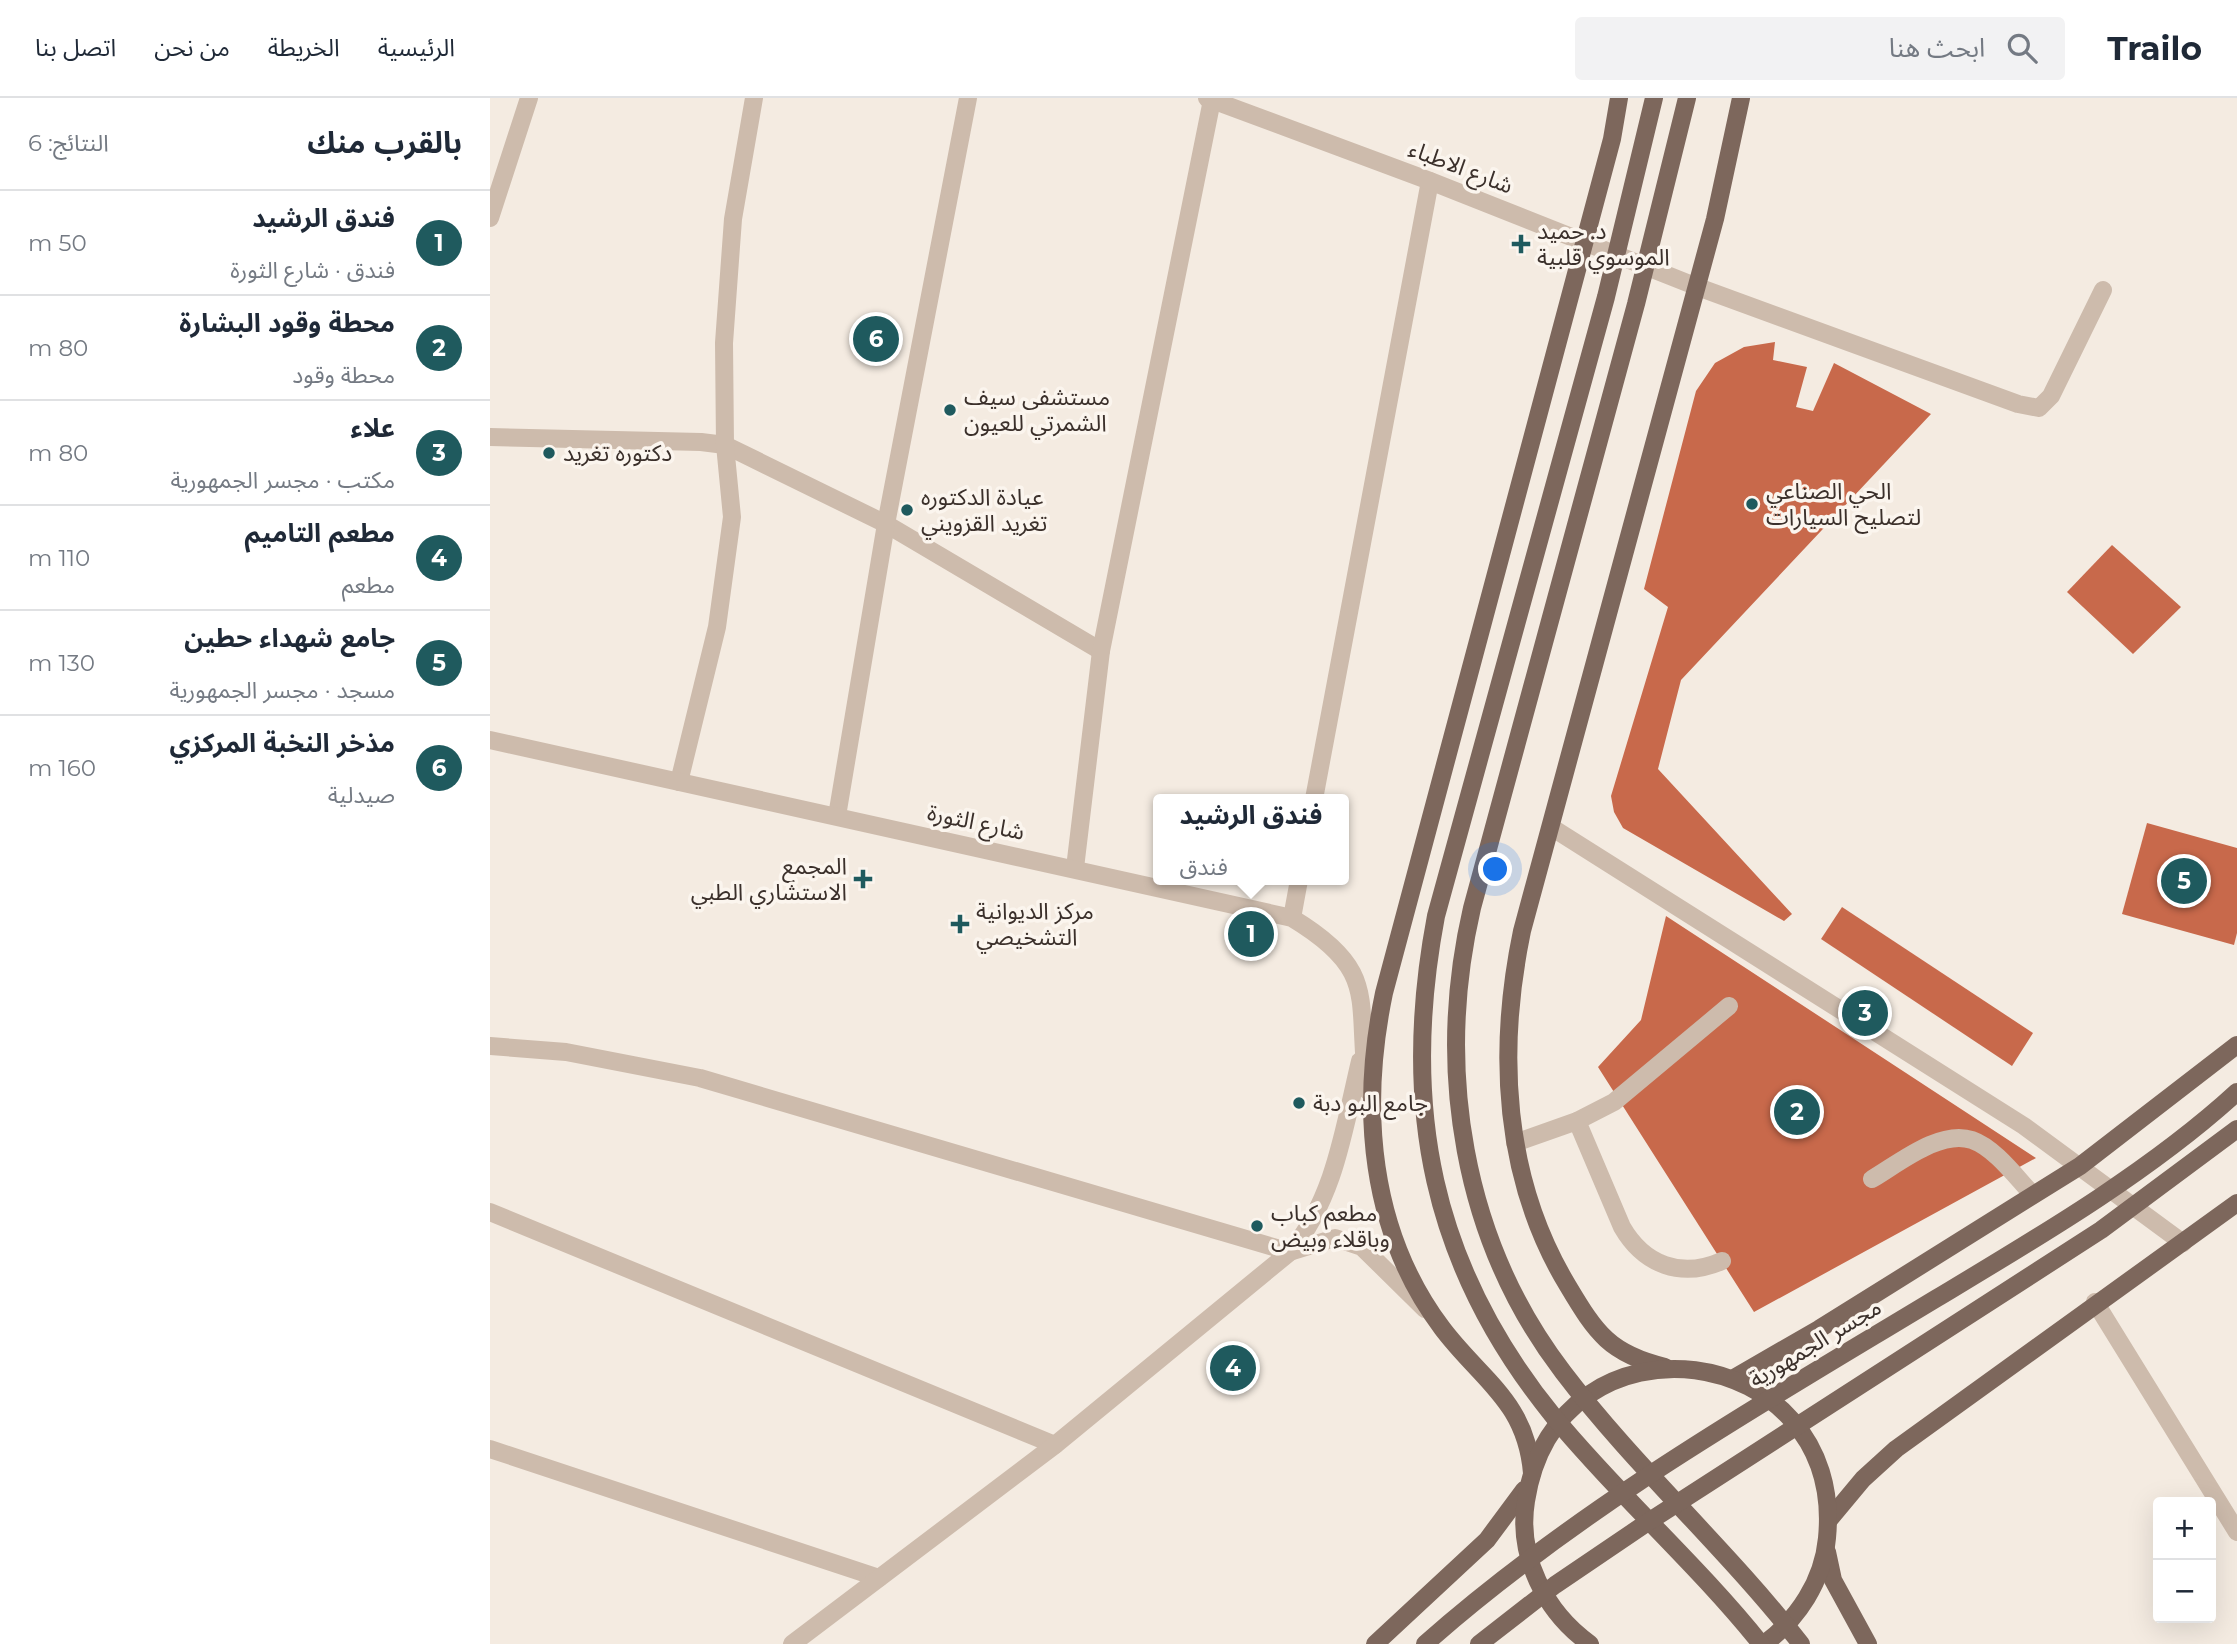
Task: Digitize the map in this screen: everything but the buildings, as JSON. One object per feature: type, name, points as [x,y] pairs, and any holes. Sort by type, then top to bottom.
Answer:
[{"type":"main road","points":[[1590,1644],[1557,1615],[1531,1565],[1525,1537],[1530,1444],[1517,1417],[1489,1379],[1443,1330],[1419,1295],[1399,1255],[1379,1182],[1371,1107],[1372,1069],[1384,993],[1585,241],[1619,98]]},
{"type":"main road","points":[[1654,98],[1602,311],[1436,916],[1427,968],[1420,1074],[1425,1126],[1444,1216],[1459,1260],[1500,1342],[1556,1420],[1762,1644],[1793,1617],[1808,1597],[1826,1548],[1828,1521],[1820,1469],[1795,1424],[1756,1390],[1734,1378],[1634,1360],[1609,1344],[1583,1312],[1558,1270],[1540,1230],[1527,1195],[1510,1105],[1509,1010],[1522,931],[1718,206],[1741,98]]},
{"type":"main road","points":[[1687,98],[1636,304],[1472,908],[1457,994],[1455,1082],[1469,1169],[1481,1212],[1506,1273],[1536,1332],[1589,1404],[1725,1552],[1801,1644]]},
{"type":"main road","points":[[1734,1378],[1819,1329],[2080,1166],[2237,1045]]},
{"type":"main road","name":"مجسر الجمهورية","points":[[1425,1644],[1477,1598],[1584,1519],[1714,1432],[2086,1205],[2237,1092]]},
{"type":"main road","points":[[1479,1644],[1555,1585],[1645,1524],[2101,1230],[2237,1129]]},
{"type":"main road","points":[[1828,1521],[1863,1479],[1896,1449],[2237,1202]]},
{"type":"main road","points":[[1376,1644],[1487,1540],[1510,1512],[1530,1477],[1541,1449],[1573,1408],[1615,1380],[1665,1367]]},
{"type":"main road","points":[[1826,1548],[1833,1580],[1868,1644]]},
{"type":"street","points":[[490,218],[529,98]]},
{"type":"street","points":[[679,782],[717,627],[732,517],[725,445],[724,342],[733,219],[754,98]]},
{"type":"street","points":[[837,816],[886,524],[968,98]]},
{"type":"street","points":[[1075,869],[1101,651],[1209,99]]},
{"type":"street","name":"شارع الاطباء","points":[[1209,99],[1241,104],[1695,286],[2018,404],[2039,408],[2051,396],[2103,290]]},
{"type":"street","points":[[1315,794],[1430,181]]},
{"type":"street","points":[[490,436],[725,445],[886,524],[1101,651]]},
{"type":"street","name":"شارع الثورة","points":[[490,740],[1292,918],[1326,938],[1354,972],[1363,1008],[1362,1051]]},
{"type":"street","points":[[1551,827],[2024,1126],[2183,1243]]},
{"type":"street","points":[[1292,918],[1298,885]]},
{"type":"street","points":[[792,1644],[1055,1445],[1290,1252],[1309,1229],[1325,1197],[1362,1051],[1384,993]]},
{"type":"street","points":[[1516,1143],[1577,1121],[1625,1094],[1729,1006]]},
{"type":"street","points":[[490,1045],[566,1052],[700,1078],[1290,1252],[1335,1238],[1362,1247],[1395,1276],[1443,1330]]},
{"type":"street","points":[[1362,1051],[1371,1107]]},
{"type":"street","points":[[1577,1121],[1622,1227],[1632,1243],[1645,1256],[1661,1265],[1678,1269],[1697,1269],[1721,1261]]},
{"type":"street","points":[[1871,1178],[1941,1141],[1958,1138],[1972,1140],[1987,1149],[2033,1195]]},
{"type":"street","points":[[490,1212],[1055,1445]]},
{"type":"street","points":[[2095,1303],[2237,1532]]},
{"type":"street","points":[[490,1449],[879,1578]]},
{"type":"place","name":"د. حميد الموسوي قلبية","points":[[1521,244]]},
{"type":"place","name":"مذخر النخبة المركزي","points":[[876,339]]},
{"type":"place","name":"مستشفى سيف الشمرتي للعيون","points":[[950,410]]},
{"type":"place","name":"دكتوره تغريد","points":[[549,453]]},
{"type":"place","name":"الحي الصناعي لتصليح السيارات","points":[[1752,504]]},
{"type":"place","name":"عيادة الدكتوره تغريد القزويني","points":[[907,510]]},
{"type":"place","name":"المجمع الاستشاري الطبي","points":[[863,879]]},
{"type":"place","name":"جامع شهداء حطين","points":[[2184,881]]},
{"type":"place","name":"مركز الديوانية التشخيصي","points":[[960,924]]},
{"type":"place","name":"فندق الرشيد","points":[[1251,934]]},
{"type":"place","name":"علاء","points":[[1865,1013]]},
{"type":"place","name":"جامع البو دبة","points":[[1299,1103]]},
{"type":"place","name":"محطة وقود البشارة","points":[[1797,1112]]},
{"type":"place","name":"مطعم كباب وباقلاء وبيض","points":[[1257,1226]]},
{"type":"place","name":"مطعم التاميم","points":[[1233,1368]]}]
